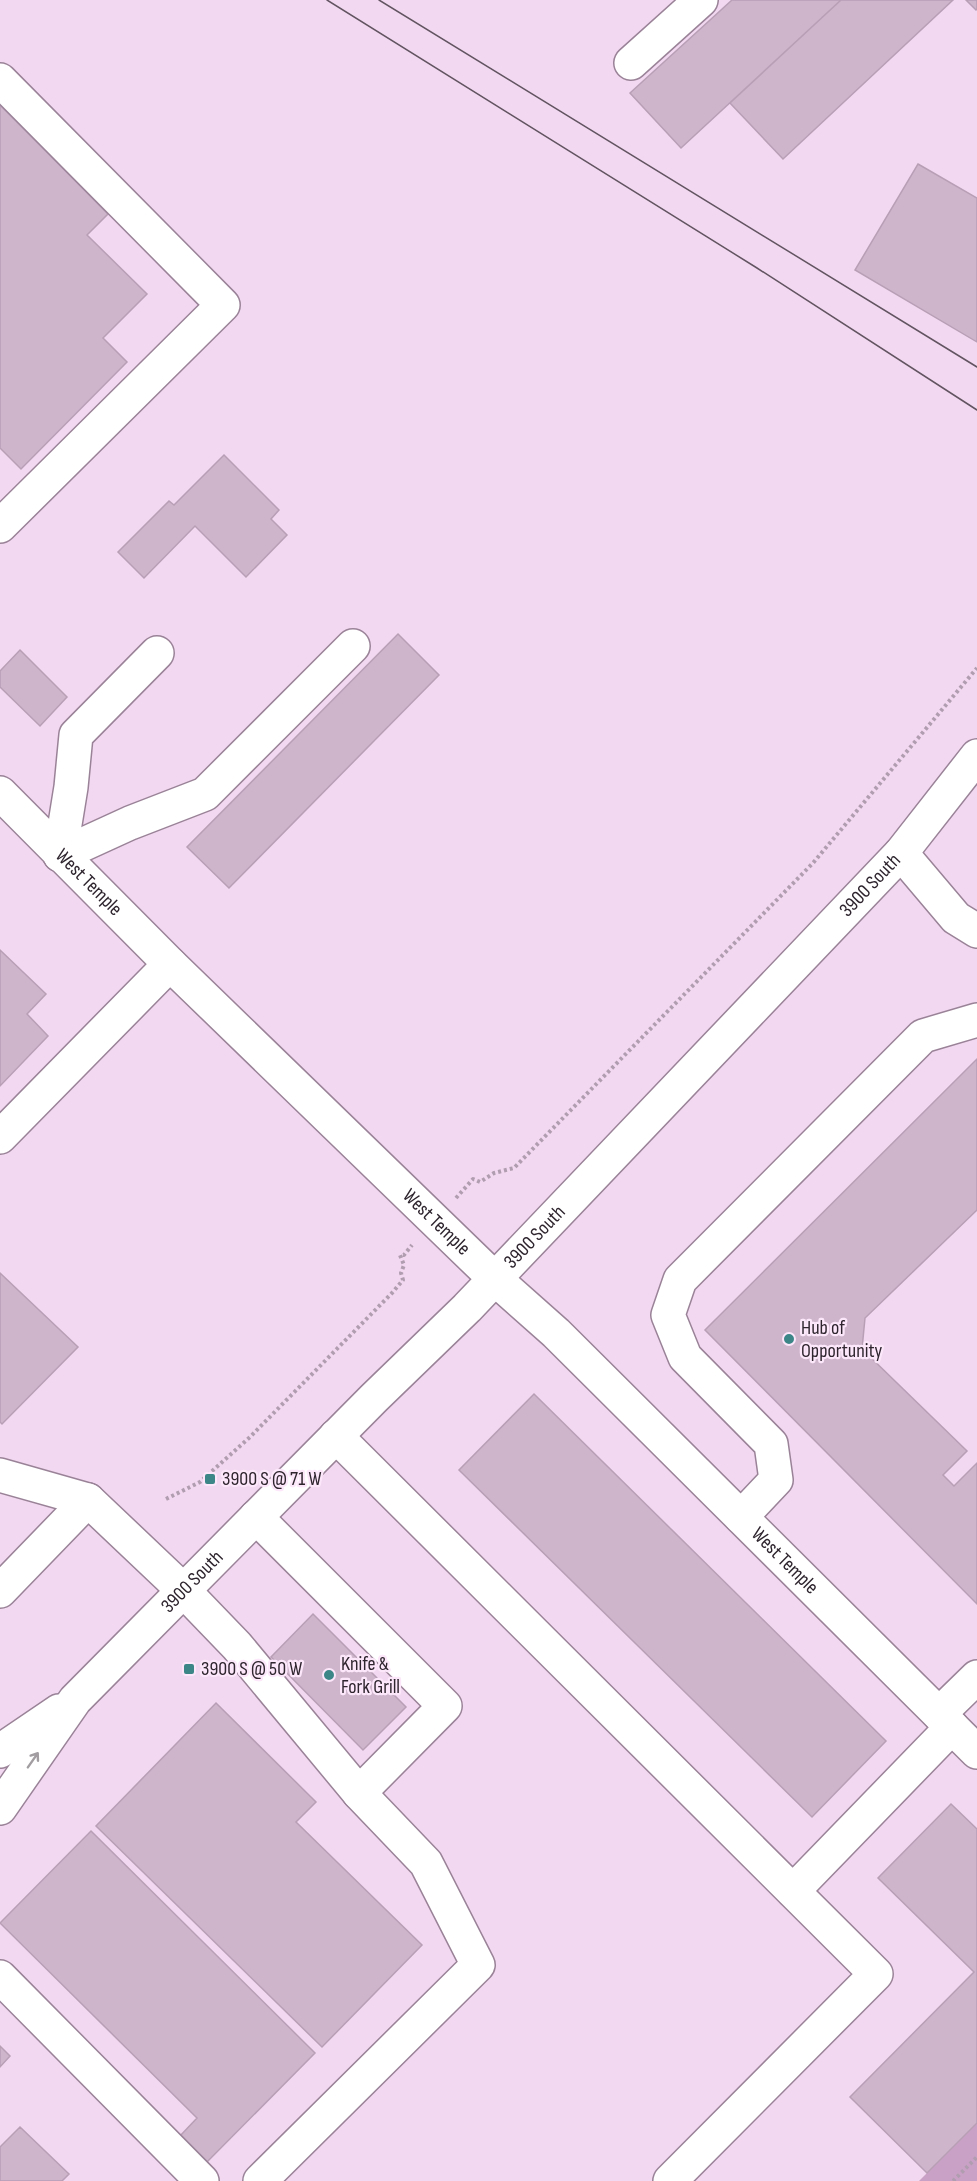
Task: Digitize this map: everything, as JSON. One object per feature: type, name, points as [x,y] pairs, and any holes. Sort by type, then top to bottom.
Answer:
[{"type":"main road","points":[[632,63],[701,0]]},
{"type":"main road","points":[[0,80],[223,305],[0,526]]},
{"type":"main road","points":[[60,855],[130,823],[205,794],[353,646]]},
{"type":"main road","points":[[60,855],[71,787],[76,735],[158,653]]},
{"type":"main road","name":"3900 South","points":[[0,1808],[75,1700],[336,1436],[467,1308],[901,853],[977,756]]},
{"type":"main road","name":"West Temple","points":[[0,793],[170,964],[494,1278],[556,1333],[977,1752]]},
{"type":"main road","points":[[901,853],[956,918],[977,931]]},
{"type":"main road","points":[[0,1137],[170,964]]},
{"type":"main road","points":[[741,1517],[776,1480],[771,1444],[685,1357],[668,1315],[680,1280],[922,1036],[977,1020]]},
{"type":"main road","points":[[336,1436],[876,1974],[670,2181]]},
{"type":"main road","points":[[0,1475],[88,1500],[184,1591],[237,1646],[359,1793],[426,1863],[478,1965],[260,2181]]},
{"type":"main road","points":[[0,1591],[88,1500]]},
{"type":"main road","points":[[256,1517],[445,1706],[359,1793]]},
{"type":"main road","points":[[793,1891],[945,1720],[977,1677]]},
{"type":"main road","name":"3900 South","points":[[3,1744],[75,1700]]},
{"type":"main road","points":[[0,1977],[201,2181]]},
{"type":"path","points":[[469,1184],[473,1179],[480,1182],[494,1173],[514,1168],[813,863],[977,668]]},
{"type":"path","points":[[166,1499],[200,1482],[250,1437],[392,1293],[403,1280],[401,1273],[404,1265],[400,1255],[404,1255]]},
{"type":"path","points":[[953,2181],[977,2157]]},
{"type":"shaded area","points":[[977,2123],[977,2181],[919,2181]]},
{"type":"building","points":[[732,0],[841,0],[681,148],[630,93]]},
{"type":"building","points":[[841,0],[953,0],[783,159],[730,103]]},
{"type":"building","points":[[966,0],[977,0],[977,9],[976,10]]},
{"type":"building","points":[[0,105],[108,214],[87,235],[147,294],[103,338],[127,362],[21,469],[0,448]]},
{"type":"building","points":[[918,164],[977,198],[977,342],[855,270]]},
{"type":"building","points":[[224,455],[279,510],[271,519],[287,535],[246,577],[195,526],[144,578],[118,552],[169,501],[174,505]]},
{"type":"building","points":[[398,634],[439,675],[229,888],[187,847]]},
{"type":"building","points":[[20,650],[67,697],[40,726],[0,687],[0,671]]},
{"type":"building","points":[[0,950],[46,994],[27,1014],[48,1036],[0,1086]]},
{"type":"building","name":"Hub of Opportunity","points":[[977,1059],[977,1210],[865,1318],[862,1349],[967,1451],[943,1475],[954,1486],[977,1463],[977,1604],[705,1330]]},
{"type":"building","points":[[0,1273],[78,1347],[2,1424],[0,1422]]},
{"type":"building","points":[[534,1394],[886,1741],[812,1817],[459,1470]]},
{"type":"building","points":[[313,1614],[406,1707],[363,1750],[271,1657]]},
{"type":"building","points":[[216,1703],[316,1802],[296,1822],[422,1945],[322,2047],[96,1826]]},
{"type":"building","points":[[951,1804],[977,1829],[977,2123],[927,2173],[850,2097],[974,1972],[878,1878]]},
{"type":"building","points":[[91,1831],[315,2053],[207,2162],[180,2136],[197,2118],[0,1923]]},
{"type":"building","points":[[0,2046],[10,2056],[0,2067]]},
{"type":"building","points":[[20,2127],[69,2174],[62,2181],[0,2181],[0,2147]]},
{"type":"tram line","points":[[327,0],[757,268],[977,410]]},
{"type":"tram line","points":[[379,0],[977,367]]},
{"type":"place","name":"Hub of Opportunity","points":[[789,1339]]},
{"type":"place","name":"3900 S @ 71 W","points":[[210,1479]]},
{"type":"place","name":"3900 S @ 50 W","points":[[189,1669]]},
{"type":"place","name":"Knife & Fork Grill","points":[[329,1675]]}]
